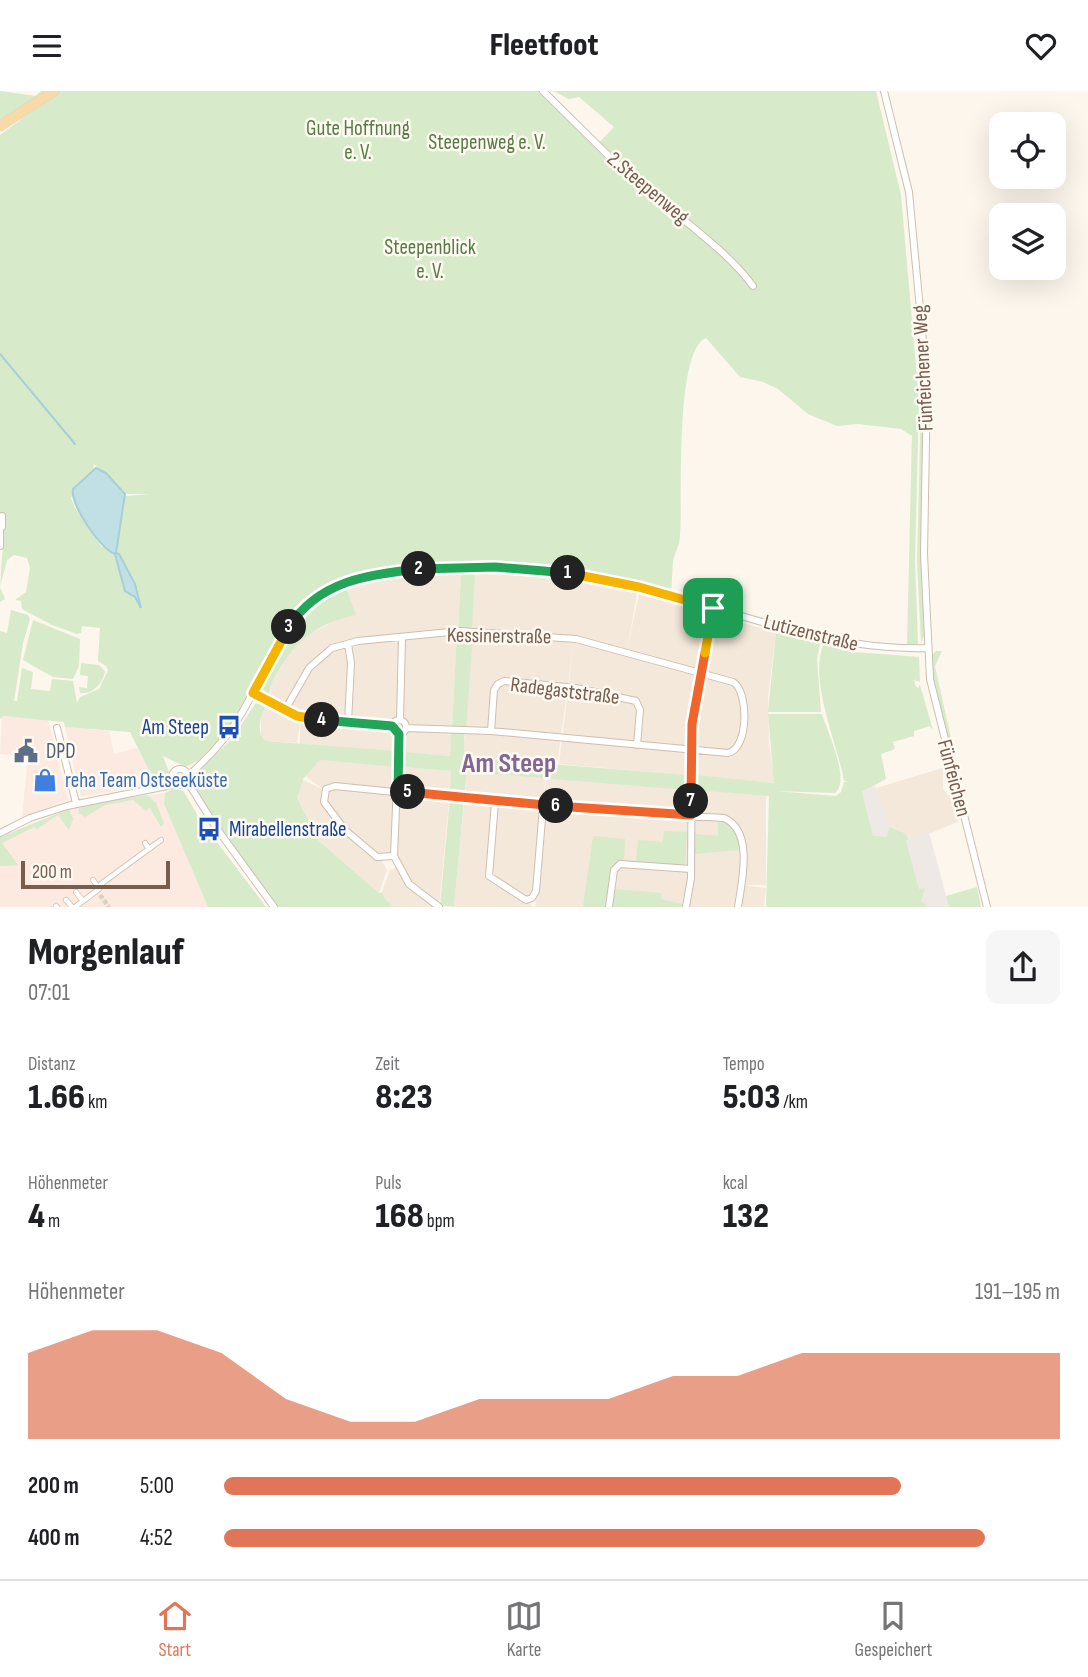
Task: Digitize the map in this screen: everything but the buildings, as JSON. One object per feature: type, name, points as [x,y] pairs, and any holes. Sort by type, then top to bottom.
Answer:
[{"type":"main road","points":[[0,132],[54,91]]},
{"type":"main road","points":[[0,126],[20,116]]},
{"type":"street","name":"2.Steepenweg","points":[[543,91],[620,167],[635,173],[658,197],[724,251],[753,286]]},
{"type":"street","name":"Fünfeichener Weg","points":[[884,91],[909,192],[927,384],[924,554],[927,648]]},
{"type":"street","points":[[0,547],[2,516]]},
{"type":"street","name":"Lutizenstraße","points":[[182,779],[230,731],[286,633],[303,609],[332,587],[368,575],[451,567],[541,570],[622,583],[848,644],[927,648]]},
{"type":"street","points":[[686,907],[691,869],[691,750],[713,608]]},
{"type":"street","name":"Kessinerstraße","points":[[285,710],[313,662],[332,648],[460,631],[558,636],[605,645],[733,682],[741,688],[743,741],[731,753],[691,750]]},
{"type":"street","points":[[402,639],[400,719],[406,728]]},
{"type":"street","points":[[348,644],[351,663],[348,722]]},
{"type":"street","name":"Fünfeichen","points":[[927,648],[933,697],[987,907]]},
{"type":"street","name":"Radegaststraße","points":[[491,731],[494,691],[498,684],[504,681],[553,685],[636,701],[640,710],[638,745]]},
{"type":"street","points":[[253,693],[301,718],[392,726],[399,734],[394,856],[409,884],[439,907]]},
{"type":"street","points":[[392,726],[400,719]]},
{"type":"street","points":[[57,728],[76,803]]},
{"type":"street","points":[[399,734],[406,728],[491,731],[691,750]]},
{"type":"street","points":[[1,832],[43,813],[76,803],[158,788],[182,779],[274,907]]},
{"type":"street","points":[[394,856],[377,857],[345,830],[323,798],[326,789],[335,786],[543,807],[724,818],[739,831],[742,866],[738,907]]},
{"type":"street","points":[[495,802],[489,876],[526,900],[532,898],[536,891],[543,807]]},
{"type":"street","points":[[66,899],[73,907],[83,901],[99,891],[100,884],[161,841]]},
{"type":"street","points":[[145,843],[149,849]]},
{"type":"street","points":[[116,863],[123,868]]},
{"type":"street","points":[[609,907],[614,870],[620,864],[691,869]]},
{"type":"street","points":[[93,880],[99,891]]},
{"type":"street","points":[[76,892],[83,901]]},
{"type":"shaded area","points":[[475,573],[556,578],[637,593],[627,650],[639,594],[776,632],[768,697],[769,744],[775,783],[559,764],[574,641],[557,764],[463,757]]},
{"type":"shaded area","points":[[461,574],[450,756],[300,744],[300,721],[297,743],[265,741],[261,736],[261,717],[270,697],[271,685],[289,653],[305,636],[339,619],[350,600],[346,588],[392,578]]},
{"type":"shaded area","points":[[2,716],[48,720],[68,800],[22,817],[28,757],[0,754]]},
{"type":"shaded area","points":[[65,727],[109,731],[114,754],[137,748],[155,783],[81,797]]},
{"type":"shaded area","points":[[320,760],[452,771],[439,907],[393,907],[383,898],[382,892],[390,870],[397,867],[393,860],[381,860],[387,870],[379,893],[319,841],[297,798],[302,779],[324,790],[305,776]]},
{"type":"shaded area","points":[[943,768],[943,789],[950,797],[958,822],[913,840],[887,826],[876,788]]},
{"type":"shaded area","points":[[467,772],[545,778],[544,804],[546,778],[766,795],[766,885],[743,885],[766,888],[764,907],[535,907],[537,896],[529,902],[533,907],[454,907]]},
{"type":"shaded area","points":[[875,786],[889,827],[888,837],[873,837],[862,792]]},
{"type":"shaded area","points":[[165,793],[164,804],[208,907],[0,907],[0,837],[80,805]]},
{"type":"shaded area","points":[[929,832],[949,907],[928,907],[921,901],[924,888],[919,890],[905,840]]},
{"type":"green space","points":[[0,91],[36,96],[41,91],[49,91],[0,122]]},
{"type":"green space","points":[[59,91],[541,91],[638,189],[636,193],[640,191],[669,218],[674,212],[724,251],[757,290],[725,250],[670,205],[670,199],[659,196],[630,164],[620,165],[598,144],[614,127],[579,97],[569,99],[553,91],[876,91],[901,195],[919,400],[915,562],[918,644],[907,645],[912,436],[901,429],[858,424],[837,426],[808,414],[778,389],[763,382],[740,377],[706,338],[696,349],[689,369],[685,397],[680,539],[673,561],[671,593],[603,575],[497,563],[391,569],[339,581],[323,589],[296,613],[227,730],[199,760],[186,767],[163,756],[170,775],[169,777],[163,772],[166,779],[155,783],[130,732],[65,727],[64,722],[3,716],[0,719],[0,631],[7,633],[11,610],[28,615],[30,619],[23,643],[14,701],[17,701],[22,668],[33,672],[31,689],[50,691],[52,679],[73,681],[77,703],[80,697],[99,689],[108,670],[98,661],[100,628],[82,626],[81,633],[77,634],[52,625],[22,609],[21,601],[15,600],[26,592],[30,568],[27,558],[14,555],[7,560],[0,585],[4,515],[0,514],[0,135]],"holes":[[[94,464],[125,494],[151,494],[125,496],[118,529],[102,547],[71,498],[83,478],[93,471]]]},
{"type":"green space","points":[[914,321],[918,321],[923,400],[924,636],[921,642],[917,562],[921,400]]},
{"type":"green space","points":[[461,574],[475,574],[472,629],[458,629]]},
{"type":"green space","points":[[0,588],[5,599],[0,602]]},
{"type":"green space","points":[[346,588],[356,615],[320,628],[301,642],[274,678],[270,698],[262,691],[295,632],[317,607]]},
{"type":"green space","points":[[33,620],[80,639],[79,666],[73,679],[53,677],[23,660]]},
{"type":"green space","points":[[776,632],[820,644],[817,659],[821,712],[768,712]]},
{"type":"green space","points":[[457,633],[473,633],[466,728],[452,727]]},
{"type":"green space","points":[[823,645],[854,652],[919,657],[920,682],[914,680],[918,688],[920,685],[933,730],[930,726],[914,731],[914,736],[893,742],[895,749],[881,754],[886,779],[862,792],[873,836],[887,837],[889,827],[904,833],[909,839],[906,841],[919,889],[925,888],[921,901],[928,907],[766,907],[769,796],[695,790],[695,778],[699,776],[695,775],[774,783],[768,714],[822,714],[839,767],[839,787],[835,793],[775,791],[836,796],[841,792],[844,782],[849,781],[844,781],[822,695],[820,660]]},
{"type":"green space","points":[[936,651],[942,651],[935,666],[960,779],[957,779],[932,678],[931,656]]},
{"type":"green space","points":[[81,663],[99,665],[105,671],[97,687],[85,693],[80,693],[79,687],[87,688],[88,676],[80,675]]},
{"type":"green space","points":[[257,701],[267,704],[260,727],[265,741],[396,751],[396,767],[320,760],[303,779],[297,798],[319,841],[379,893],[382,892],[393,907],[278,907],[198,798],[192,777],[232,739]]},
{"type":"green space","points":[[451,731],[464,732],[464,757],[687,775],[687,790],[467,772],[464,796],[450,795],[451,771],[403,767],[404,752],[450,756]]},
{"type":"green space","points":[[175,788],[184,792],[201,821],[266,907],[208,907],[164,804],[165,793]]},
{"type":"green space","points":[[147,795],[156,803],[164,823],[161,827],[150,808],[146,811],[133,800],[105,805],[85,817],[78,812],[80,805]]},
{"type":"green space","points":[[450,799],[464,800],[454,907],[440,905]]},
{"type":"green space","points":[[69,809],[73,819],[69,830],[58,815],[37,829],[34,827],[2,843],[18,865],[0,866],[0,837]]},
{"type":"green space","points":[[718,819],[730,823],[739,837],[740,850],[695,854],[695,834],[718,836]]},
{"type":"green space","points":[[664,831],[687,832],[685,866],[636,863],[638,840],[663,842]]},
{"type":"green space","points":[[593,836],[625,839],[624,862],[615,865],[607,907],[583,907]]},
{"type":"green space","points":[[977,887],[981,907],[949,907],[946,896]]},
{"type":"green space","points":[[613,889],[661,893],[661,899],[683,904],[682,907],[611,907]]},
{"type":"water","points":[[96,468],[106,473],[125,494],[116,553],[135,584],[141,608],[135,597],[125,591],[115,554],[94,535],[73,496],[73,489]]},
{"type":"waterway","points":[[0,354],[75,444]]},
{"type":"tunnel","points":[[100,895],[109,907]]},
{"type":"place","name":"Am Steep","points":[[229,727]]},
{"type":"place","name":"DPD","points":[[26,751]]},
{"type":"place","name":"reha Team Ostseeküste","points":[[45,780]]},
{"type":"place","name":"Mirabellenstraße","points":[[209,829]]},
{"type":"district","name":"Am Steep","points":[[509,763]]},
{"type":"route","points":[[495,567],[541,570],[622,583],[713,608],[692,724],[691,815],[543,807],[398,791],[399,734],[393,731],[392,726],[301,718],[253,693],[294,619],[303,609],[332,587],[368,575],[432,568],[495,567]]},
{"type":"park label","name":"Gute Hoffnung e. V.","points":[[358,140]]},
{"type":"park label","name":"Steepenweg e. V.","points":[[487,142]]},
{"type":"park label","name":"Steepenblick e. V.","points":[[430,259]]}]
